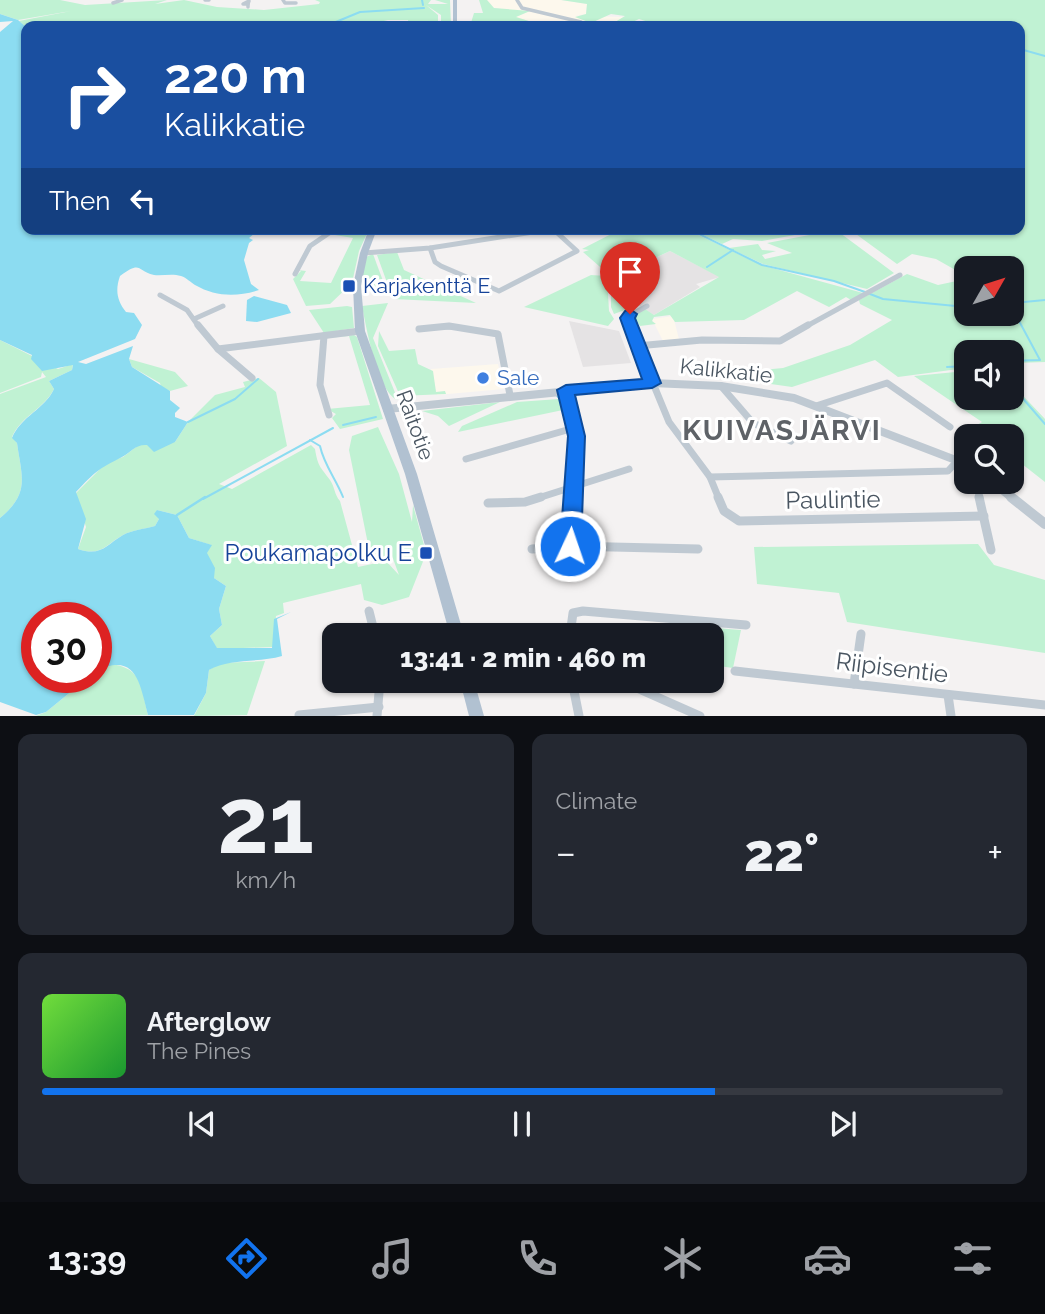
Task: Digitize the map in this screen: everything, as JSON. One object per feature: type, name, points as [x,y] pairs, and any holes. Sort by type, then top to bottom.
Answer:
[{"type":"main road","points":[[455,3],[455,21]]},
{"type":"main road","name":"Raitotie","points":[[370,235],[363,253],[357,286],[360,331],[435,552],[454,623]]},
{"type":"main road","points":[[468,693],[468,716]]},
{"type":"main road","points":[[470,693],[477,716]]},
{"type":"street","points":[[283,0],[285,3],[296,3],[289,0]]},
{"type":"street","points":[[517,0],[522,8],[577,21]]},
{"type":"street","points":[[295,274],[310,246],[326,235]]},
{"type":"street","points":[[363,253],[430,248],[514,235]]},
{"type":"street","points":[[430,248],[435,262],[441,266],[499,291],[578,251],[560,235]]},
{"type":"street","points":[[637,346],[702,340],[762,343],[780,341],[900,275]]},
{"type":"street","points":[[160,295],[178,302],[194,318],[207,340],[252,378]]},
{"type":"street","points":[[194,318],[223,306]]},
{"type":"street","name":"Paulintie","points":[[648,306],[627,317],[652,383],[669,422],[710,477],[724,511],[739,521],[984,516]]},
{"type":"street","points":[[419,329],[449,326],[498,334],[510,395]]},
{"type":"street","points":[[218,349],[360,331]]},
{"type":"street","points":[[324,336],[325,358],[318,389],[329,415]]},
{"type":"street","name":"Kalikkatie","points":[[387,409],[652,383],[721,386],[779,393],[954,459]]},
{"type":"street","points":[[816,406],[887,383],[950,427]]},
{"type":"street","points":[[721,386],[752,423],[791,441]]},
{"type":"street","points":[[566,390],[574,428],[576,485],[570,546]]},
{"type":"street","points":[[466,459],[574,428]]},
{"type":"street","points":[[710,477],[948,471],[954,467]]},
{"type":"street","points":[[488,503],[525,502],[629,470]]},
{"type":"street","points":[[979,494],[991,550]]},
{"type":"street","points":[[1007,494],[1045,524]]},
{"type":"street","points":[[532,549],[570,546],[698,549]]},
{"type":"street","points":[[369,611],[372,623]]},
{"type":"street","points":[[572,623],[573,613],[583,611],[723,623]]},
{"type":"street","points":[[724,623],[746,625]]},
{"type":"street","points":[[854,684],[861,634]]},
{"type":"street","name":"Riipisentie","points":[[735,671],[1045,705]]},
{"type":"street","points":[[299,715],[378,711],[379,693]]},
{"type":"street","points":[[574,693],[579,716]]},
{"type":"street","points":[[648,693],[700,716]]},
{"type":"street","points":[[948,695],[951,716]]},
{"type":"shaded area","points":[[487,0],[561,0],[587,4],[586,14],[576,16],[626,17],[622,21],[528,21],[515,17],[528,12],[494,8]]},
{"type":"shaded area","points":[[670,251],[720,277],[696,284],[700,287],[654,315],[613,290],[612,284],[622,280],[617,276]]},
{"type":"shaded area","points":[[673,316],[679,339],[663,341],[652,319]]},
{"type":"shaded area","points":[[569,321],[619,331],[631,363],[583,367]]},
{"type":"shaded area","points":[[498,364],[504,389],[437,395],[431,369]]},
{"type":"green space","points":[[0,0],[60,0],[85,5],[167,0],[155,4],[184,0],[217,7],[264,10],[319,4],[320,2],[315,0],[431,0],[428,4],[448,4],[435,0],[450,0],[451,21],[441,21],[441,15],[426,5],[438,15],[438,21],[21,23],[19,21],[71,11],[18,20],[0,14]]},
{"type":"green space","points":[[479,0],[487,0],[494,8],[530,11],[516,17],[529,21],[472,21],[474,13],[483,13]]},
{"type":"green space","points":[[561,0],[1045,0],[1045,362],[1024,363],[1024,340],[954,340],[954,370],[898,377],[875,360],[792,387],[707,375],[783,368],[850,345],[892,320],[860,304],[859,300],[907,274],[938,285],[954,282],[954,326],[1024,326],[1024,256],[954,256],[954,269],[936,259],[912,254],[897,264],[857,235],[1025,235],[1025,21],[617,21],[625,16],[611,14],[595,21],[586,21],[575,17],[586,14],[587,4]]},
{"type":"green space","points":[[335,235],[366,235],[359,251],[352,283],[330,304],[306,306],[293,279],[301,271],[298,270],[306,271],[300,281],[331,283],[353,238]]},
{"type":"green space","points":[[609,235],[698,235],[761,265],[863,293],[851,300],[846,297],[829,307],[797,291],[744,320],[675,322],[670,315],[654,317],[652,321],[656,324],[640,326],[633,315],[645,309],[654,315],[719,277],[670,251],[636,264],[644,263],[618,276],[628,274],[642,281],[637,287],[609,275],[614,271],[607,273],[583,252],[589,250],[582,249]]},
{"type":"green space","points":[[703,235],[795,235],[762,241],[733,239],[722,244]]},
{"type":"green space","points":[[809,235],[843,235],[894,273],[867,289],[763,264],[729,248],[758,244],[762,250],[776,251],[762,255],[765,259],[792,253],[767,243]]},
{"type":"green space","points":[[397,252],[404,270],[476,303],[393,299],[377,255]]},
{"type":"green space","points":[[373,254],[386,289],[365,286],[362,273],[366,257]]},
{"type":"green space","points":[[591,275],[607,276],[609,311],[614,319],[608,326],[524,307]]},
{"type":"green space","points":[[611,279],[640,292],[647,290],[628,299],[638,305],[614,314],[611,307]]},
{"type":"green space","points":[[388,303],[373,338],[398,400],[384,386],[379,373],[362,306]]},
{"type":"green space","points":[[352,307],[354,328],[324,333],[309,310]]},
{"type":"green space","points":[[379,331],[389,351],[415,349],[418,364],[433,371],[436,392],[445,391],[446,394],[400,396],[378,346]]},
{"type":"green space","points":[[354,335],[357,337],[383,419],[340,429],[332,418],[336,414],[327,409],[370,405],[349,336],[327,338]]},
{"type":"green space","points":[[0,340],[58,369],[73,364],[72,370],[49,381],[54,389],[50,396],[21,423],[12,437],[17,443],[22,484],[16,501],[0,518],[0,394],[46,377],[42,372],[41,377],[0,393]]},
{"type":"green space","points":[[129,359],[175,372],[188,386],[170,391],[161,387],[160,383],[132,367]]},
{"type":"green space","points":[[954,372],[954,403],[914,376]]},
{"type":"green space","points":[[259,378],[276,392],[287,446],[219,484],[232,489],[311,445],[340,501],[358,567],[386,561],[399,575],[392,556],[371,559],[349,450],[352,436],[378,427],[399,474],[412,522],[413,505],[424,545],[421,546],[424,559],[409,597],[382,605],[364,600],[361,584],[283,603],[284,613],[276,616],[273,647],[217,649],[210,636],[222,625],[219,609],[226,586],[214,578],[206,553],[211,545],[189,538],[177,515],[157,510],[159,519],[155,526],[127,533],[98,551],[78,549],[86,527],[76,493],[106,463],[123,457],[140,444],[175,442],[188,422],[215,395],[245,387],[243,382]]},
{"type":"green space","points":[[1024,397],[1045,419],[1045,482],[1024,465],[1024,424],[979,424],[982,422],[964,410],[1024,410]]},
{"type":"green space","points":[[559,399],[563,410],[458,432],[462,426],[517,402]]},
{"type":"green space","points":[[500,402],[449,426],[438,416],[422,411]]},
{"type":"green space","points":[[978,544],[994,565],[1045,580],[1045,653],[847,622],[839,593],[757,584],[754,547]]},
{"type":"green space","points":[[724,629],[741,630],[733,668],[724,667]]},
{"type":"green space","points":[[265,661],[247,715],[194,716],[206,693],[209,670],[220,663]]},
{"type":"green space","points":[[112,664],[121,666],[135,675],[142,688],[148,715],[36,716],[46,712],[69,693],[112,693]]},
{"type":"water","points":[[0,14],[21,23],[21,235],[253,235],[249,238],[253,240],[249,243],[244,260],[251,284],[259,290],[235,295],[219,294],[203,289],[181,276],[154,275],[138,268],[132,269],[120,276],[117,291],[123,308],[126,312],[134,313],[142,325],[135,339],[78,362],[86,364],[133,346],[129,359],[132,367],[170,391],[170,400],[180,408],[175,417],[188,422],[175,442],[154,452],[147,445],[137,447],[97,472],[76,492],[86,519],[78,549],[98,551],[127,533],[155,526],[159,519],[154,514],[157,510],[177,515],[189,538],[212,545],[207,553],[215,568],[214,578],[226,586],[219,609],[222,625],[210,636],[217,648],[272,648],[274,619],[291,612],[277,619],[282,656],[235,662],[209,670],[206,693],[194,715],[148,715],[134,674],[120,665],[112,666],[112,602],[21,602],[21,693],[69,693],[46,712],[36,715],[0,702],[0,518],[16,501],[22,484],[17,443],[12,438],[21,424],[50,396],[54,389],[49,381],[72,370],[73,365],[42,371],[31,359],[32,355],[0,340],[0,32],[13,21],[0,22]]},
{"type":"water","points":[[254,296],[287,305],[291,313],[257,322],[246,321],[247,300]]},
{"type":"waterway","points":[[422,0],[423,5]]},
{"type":"waterway","points":[[338,21],[360,12],[424,8]]},
{"type":"waterway","points":[[1025,50],[1045,56]]},
{"type":"waterway","points":[[701,235],[732,250]]},
{"type":"waterway","points":[[707,267],[732,250]]},
{"type":"waterway","points":[[732,250],[762,265],[834,281],[865,292]]},
{"type":"waterway","points":[[870,294],[883,299],[954,306]]},
{"type":"waterway","points":[[1024,302],[1045,300]]},
{"type":"waterway","points":[[1022,326],[1040,360],[1024,361]]},
{"type":"waterway","points":[[947,367],[954,367]]},
{"type":"waterway","points":[[188,422],[235,399],[258,379]]},
{"type":"waterway","points":[[557,396],[563,401],[569,423]]},
{"type":"waterway","points":[[1024,400],[1045,424]]},
{"type":"waterway","points":[[343,425],[376,417]]},
{"type":"waterway","points":[[310,440],[333,428]]},
{"type":"waterway","points":[[203,499],[310,440]]},
{"type":"waterway","points":[[310,440],[320,446],[343,497]]},
{"type":"waterway","points":[[177,515],[205,497]]},
{"type":"place","name":"Karjakenttä E","points":[[349,286]]},
{"type":"place","name":"Sale","points":[[483,378]]},
{"type":"place","name":"Poukamapolku E","points":[[426,553]]},
{"type":"district","name":"KUIVASJÄRVI","points":[[782,430]]},
{"type":"route","points":[[570,546],[576,485],[576,436],[566,390],[652,383],[627,318],[630,314]]}]
